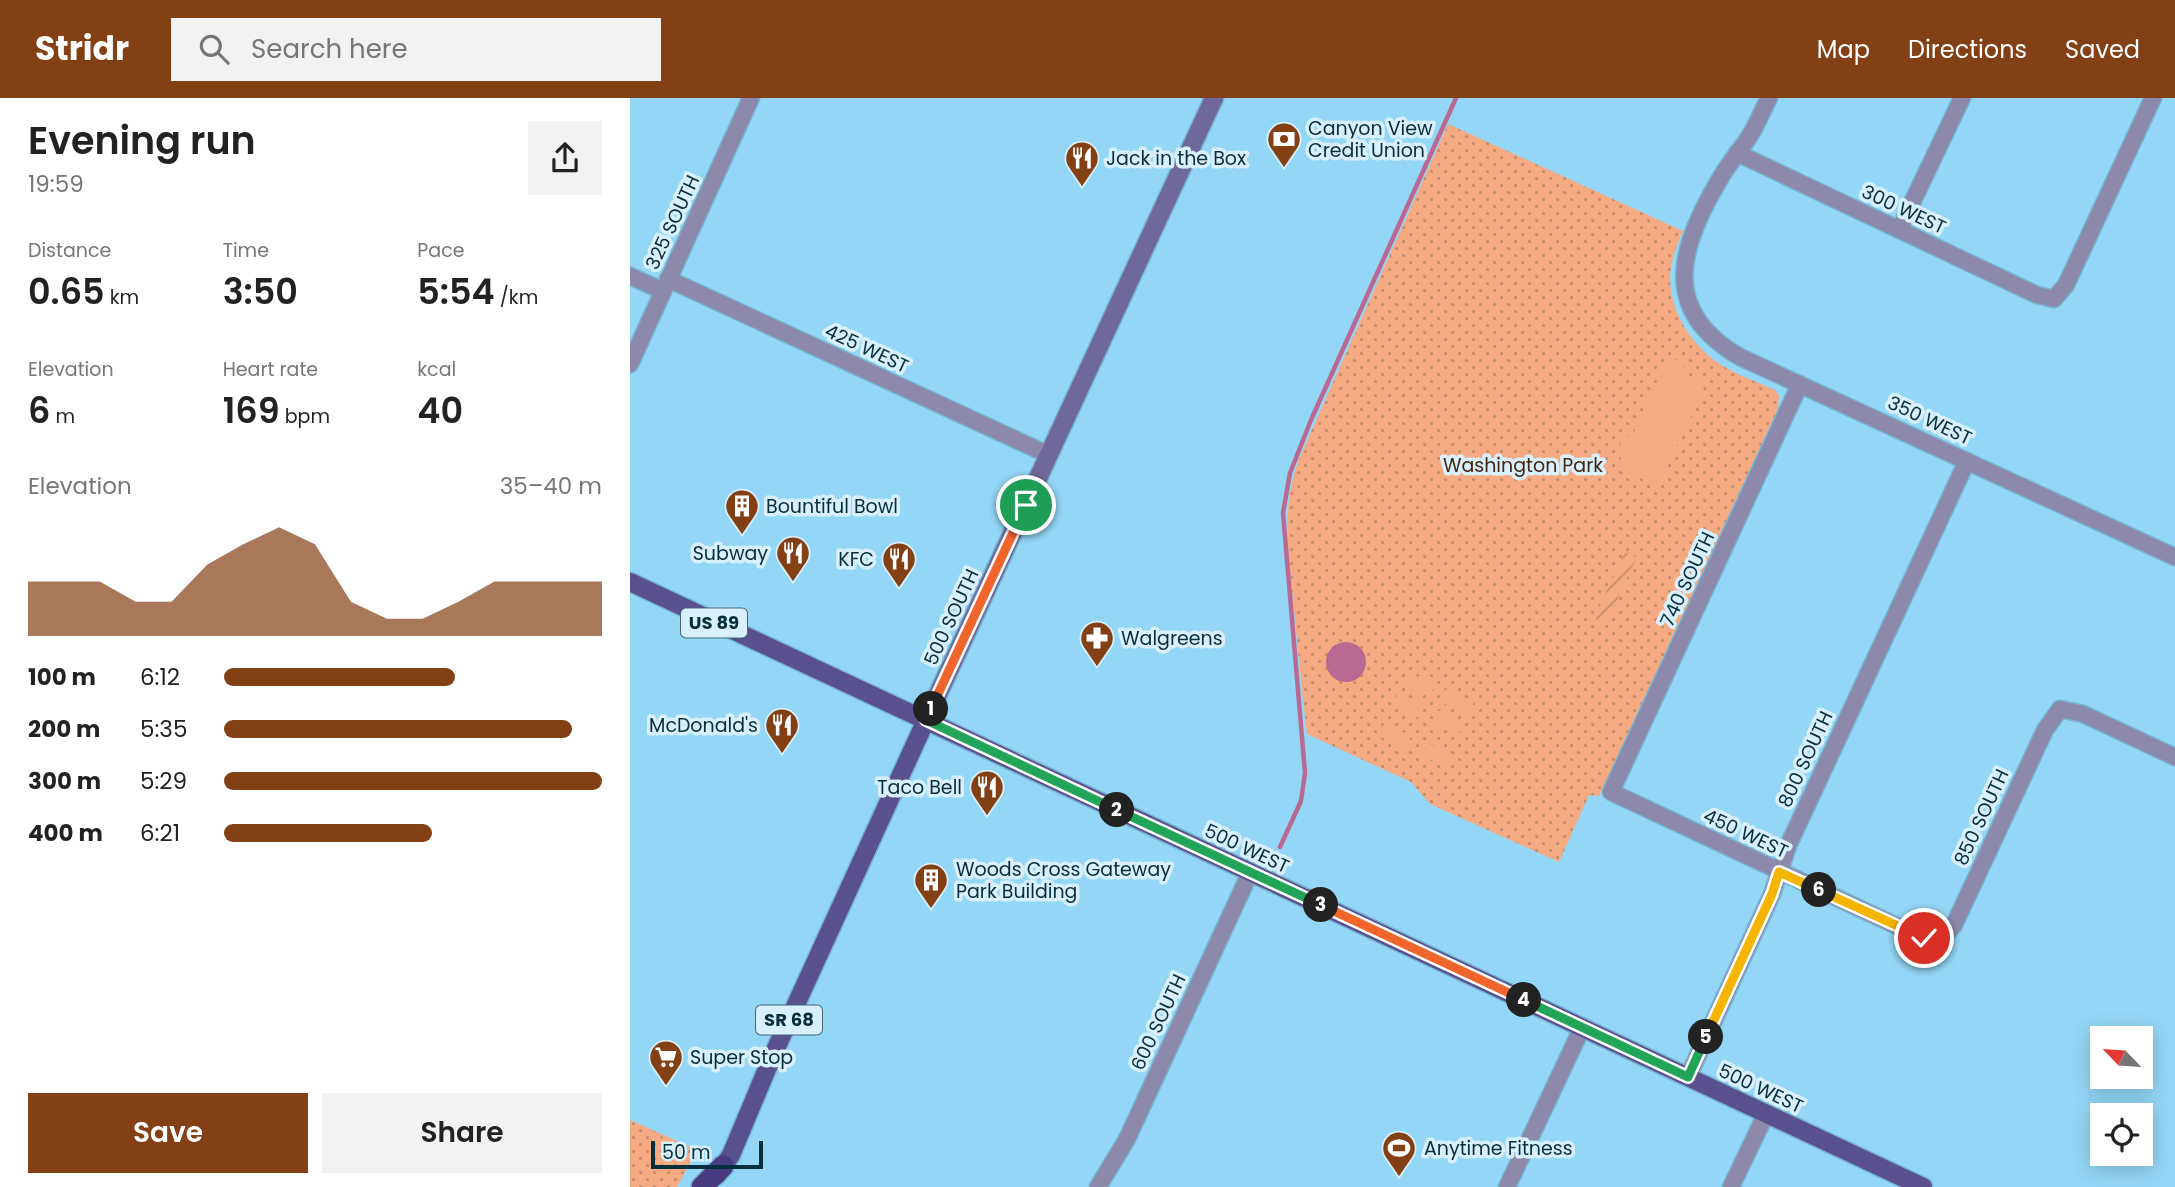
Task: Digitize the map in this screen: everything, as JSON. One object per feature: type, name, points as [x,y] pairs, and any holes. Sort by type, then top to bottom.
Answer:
[{"type":"highway","points":[[702,1187],[726,1169]]},
{"type":"main road","name":"500 SOUTH","points":[[709,1187],[726,1169],[772,1057],[1214,98]]},
{"type":"main road","name":"500 WEST","points":[[630,582],[1923,1187]]},
{"type":"street","name":"325 SOUTH","points":[[630,364],[751,98]]},
{"type":"street","points":[[1737,153],[1751,135],[1769,98]]},
{"type":"street","points":[[1899,230],[1962,98]]},
{"type":"street","name":"300 WEST","points":[[1737,153],[2037,295],[2054,299],[2066,285],[2153,98]]},
{"type":"street","name":"350 WEST","points":[[1737,153],[1721,176],[1689,246],[1684,270],[1687,299],[1701,327],[1725,349],[2175,557]]},
{"type":"street","name":"425 WEST","points":[[630,276],[666,285],[1049,455]]},
{"type":"street","name":"740 SOUTH","points":[[1611,792],[1800,384]]},
{"type":"street","name":"800 SOUTH","points":[[1688,1077],[1772,894],[1788,846],[1967,461]]},
{"type":"street","name":"850 SOUTH","points":[[1940,941],[1954,925],[2045,730],[2060,709],[2083,714],[2175,757]]},
{"type":"street","name":"450 WEST","points":[[1611,792],[1916,936],[1940,941]]},
{"type":"street","name":"600 SOUTH","points":[[1098,1187],[1128,1139],[1251,873]]},
{"type":"street","points":[[1507,1187],[1582,1028]]},
{"type":"street","points":[[1731,1187],[1766,1114]]},
{"type":"green space","name":"Washington Park","points":[[1448,124],[1683,231],[1674,254],[1670,277],[1675,306],[1688,333],[1720,364],[1775,390],[1779,396],[1778,409],[1599,796],[1589,795],[1559,862],[1430,804],[1411,782],[1307,734],[1288,551],[1288,515],[1293,478],[1299,459]]},
{"type":"green space","points":[[1671,358],[1683,362],[1686,374],[1701,381],[1704,390],[1653,495],[1650,493],[1651,483],[1617,467],[1623,454],[1619,447],[1624,437],[1632,436],[1664,366]]},
{"type":"green space","points":[[1625,552],[1637,557],[1606,624],[1594,618]]},
{"type":"green space","points":[[1407,672],[1435,684],[1429,697],[1402,684]]},
{"type":"green space","points":[[1446,689],[1474,702],[1468,714],[1441,702]]},
{"type":"green space","points":[[1398,693],[1425,705],[1419,718],[1392,705]]},
{"type":"green space","points":[[1437,710],[1464,723],[1458,736],[1431,723]]},
{"type":"green space","points":[[1384,723],[1411,736],[1406,749],[1379,736]]},
{"type":"green space","points":[[1423,741],[1450,753],[1444,766],[1417,753]]},
{"type":"green space","points":[[630,1120],[697,1150],[677,1187],[630,1187]]},
{"type":"shaded area","points":[[1346,642],[1360,648],[1366,662],[1360,676],[1346,682],[1332,676],[1326,662],[1332,648]]},
{"type":"waterway","points":[[1280,847],[1301,801],[1305,773],[1283,513],[1290,473],[1311,420],[1456,98]]},
{"type":"place","name":"Canyon View Credit Union","points":[[1284,169]]},
{"type":"place","name":"Jack in the Box","points":[[1082,188]]},
{"type":"place","name":"Bountiful Bowl","points":[[742,536]]},
{"type":"place","name":"Subway","points":[[793,583]]},
{"type":"place","name":"KFC","points":[[899,589]]},
{"type":"place","name":"Walgreens","points":[[1097,668]]},
{"type":"place","name":"McDonald's","points":[[782,755]]},
{"type":"place","name":"Taco Bell","points":[[987,817]]},
{"type":"place","name":"Woods Cross Gateway Park Building","points":[[931,910]]},
{"type":"place","name":"Super Stop","points":[[666,1087]]},
{"type":"place","name":"Anytime Fitness","points":[[1399,1178]]},
{"type":"route","points":[[1026,505],[926,720],[1688,1077],[1772,894],[1779,872],[1924,938]]}]
